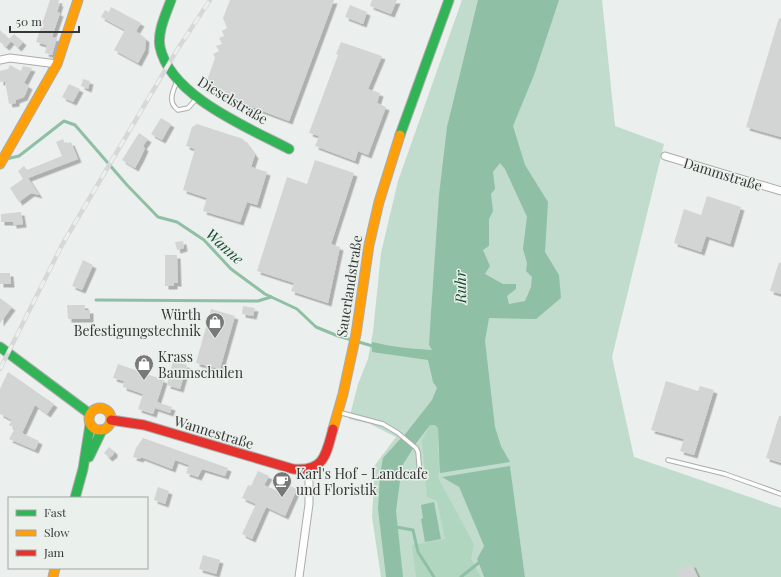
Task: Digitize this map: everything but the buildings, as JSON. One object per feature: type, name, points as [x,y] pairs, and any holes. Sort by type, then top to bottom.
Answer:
[{"type":"street","points":[[0,164],[57,64],[74,17],[78,0]]},
{"type":"street","name":"Dieselstraße","points":[[171,0],[162,26],[160,47],[164,61],[178,80],[198,97],[288,149]]},
{"type":"street","name":"Sauerlandstraße","points":[[309,469],[324,459],[338,412],[356,334],[369,245],[379,202],[396,146],[448,0]]},
{"type":"street","points":[[0,60],[10,58],[57,64]]},
{"type":"street","name":"Dammstraße","points":[[665,156],[781,191]]},
{"type":"street","points":[[0,347],[90,414]]},
{"type":"street","points":[[75,497],[83,469],[90,425],[88,418],[94,409],[102,408],[108,412],[111,420],[108,426],[102,430],[83,469]]},
{"type":"street","name":"Wannestraße","points":[[111,420],[144,425],[285,468],[300,470],[309,469]]},
{"type":"street","points":[[90,425],[95,430],[102,430]]},
{"type":"street","points":[[299,577],[309,504],[309,469]]},
{"type":"lane","points":[[178,80],[172,94],[172,101],[175,107],[181,110],[188,108],[198,97]]},
{"type":"lane","points":[[338,412],[383,424],[399,434],[416,448],[420,463],[420,474]]},
{"type":"lane","points":[[668,460],[724,474],[781,494]]},
{"type":"shaded area","points":[[462,0],[602,0],[615,126],[664,144],[612,357],[634,457],[781,508],[781,577],[525,577],[510,467],[443,477],[459,487],[484,546],[477,559],[484,577],[381,577],[372,517],[375,465],[396,437],[370,424],[349,419],[358,384],[368,359],[373,332],[381,253],[398,181]]},
{"type":"shaded area","points":[[430,425],[435,425],[438,428],[438,451],[441,462],[438,478],[474,544],[471,559],[481,577],[416,577],[412,545],[445,539],[437,501],[427,497],[422,440]]},
{"type":"water","name":"Ruhr","points":[[478,0],[559,0],[534,75],[513,126],[525,165],[548,202],[545,252],[559,275],[561,298],[536,319],[489,318],[485,341],[495,427],[501,446],[510,462],[440,473],[438,428],[435,425],[430,425],[414,446],[403,437],[432,400],[437,388],[433,382],[428,360],[372,352],[372,342],[402,348],[432,350],[429,345],[431,313],[439,195],[447,127]],"holes":[[[500,163],[505,169],[527,217],[523,249],[527,263],[526,271],[532,277],[531,287],[525,301],[509,304],[507,296],[516,289],[516,284],[503,284],[485,274],[490,266],[483,250],[489,246],[489,219],[493,211],[491,194],[495,189],[493,172]]]},
{"type":"water","points":[[402,437],[414,447],[402,466],[396,511],[403,577],[386,577],[378,509],[380,475],[383,458]]},
{"type":"water","points":[[510,466],[525,577],[484,577],[477,559],[484,546],[459,487],[442,477]]},
{"type":"water","points":[[434,502],[441,539],[425,542],[421,519],[423,518],[421,505]]},
{"type":"waterway","name":"Wanne","points":[[6,159],[19,156],[64,121],[75,125],[127,185],[158,217],[177,222],[204,240],[231,269],[265,294],[297,309],[316,327],[338,336],[376,347]]},
{"type":"waterway","points":[[96,300],[258,301],[271,297]]},
{"type":"waterway","points":[[396,527],[413,530],[418,552],[434,577]]},
{"type":"waterway","points":[[461,577],[481,561]]},
{"type":"railway","points":[[0,369],[62,245],[177,50],[210,0]]},
{"type":"traffic: fast","points":[[171,0],[162,23],[159,41],[167,65],[179,81],[213,108],[253,131],[289,149]]},
{"type":"traffic: fast","points":[[400,135],[449,0]]},
{"type":"traffic: fast","points":[[0,347],[90,414]]},
{"type":"traffic: fast","points":[[75,497],[83,469],[90,425]]},
{"type":"traffic: fast","points":[[89,457],[102,430]]},
{"type":"traffic: slow","points":[[0,164],[57,64],[78,0]]},
{"type":"traffic: slow","points":[[333,429],[343,394],[356,334],[369,245],[379,202],[400,135]]},
{"type":"traffic: slow","points":[[100,408],[108,411],[111,419],[108,427],[100,430],[92,427],[89,419],[92,411],[100,408]]},
{"type":"traffic: slow","points":[[53,577],[55,569]]},
{"type":"traffic: jam","points":[[111,420],[144,425],[293,469],[311,468],[317,465],[325,454],[333,429]]},
{"type":"place","name":"Würth Befestigungstechnik","points":[[215,339]]},
{"type":"place","name":"Krass Baumschulen","points":[[144,381]]},
{"type":"place","name":"Karl's Hof - Landcafe und Floristik","points":[[282,498]]}]
